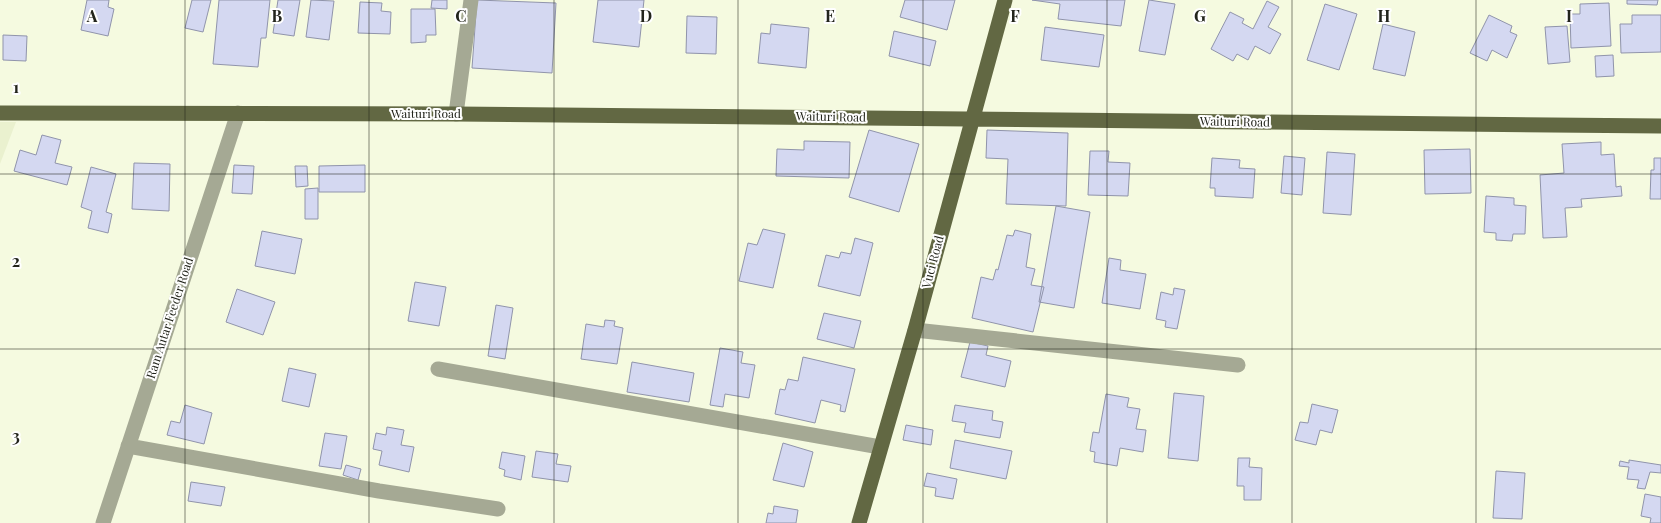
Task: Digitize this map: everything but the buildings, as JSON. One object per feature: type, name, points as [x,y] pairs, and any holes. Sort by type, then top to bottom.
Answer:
[{"type":"main road","name":"Vuci Road","points":[[859,523],[915,330],[1005,0]]},
{"type":"main road","name":"Waituri Road","points":[[0,112],[456,114],[1661,126]]},
{"type":"street","points":[[456,114],[471,0]]},
{"type":"street","name":"Ram Autar Feeder Road","points":[[103,523],[238,113]]},
{"type":"street","points":[[915,330],[1238,365]]},
{"type":"street","points":[[438,369],[880,447]]},
{"type":"street","points":[[128,446],[379,491],[498,509]]},
{"type":"shaded area","points":[[0,122],[16,122],[0,164]]}]
